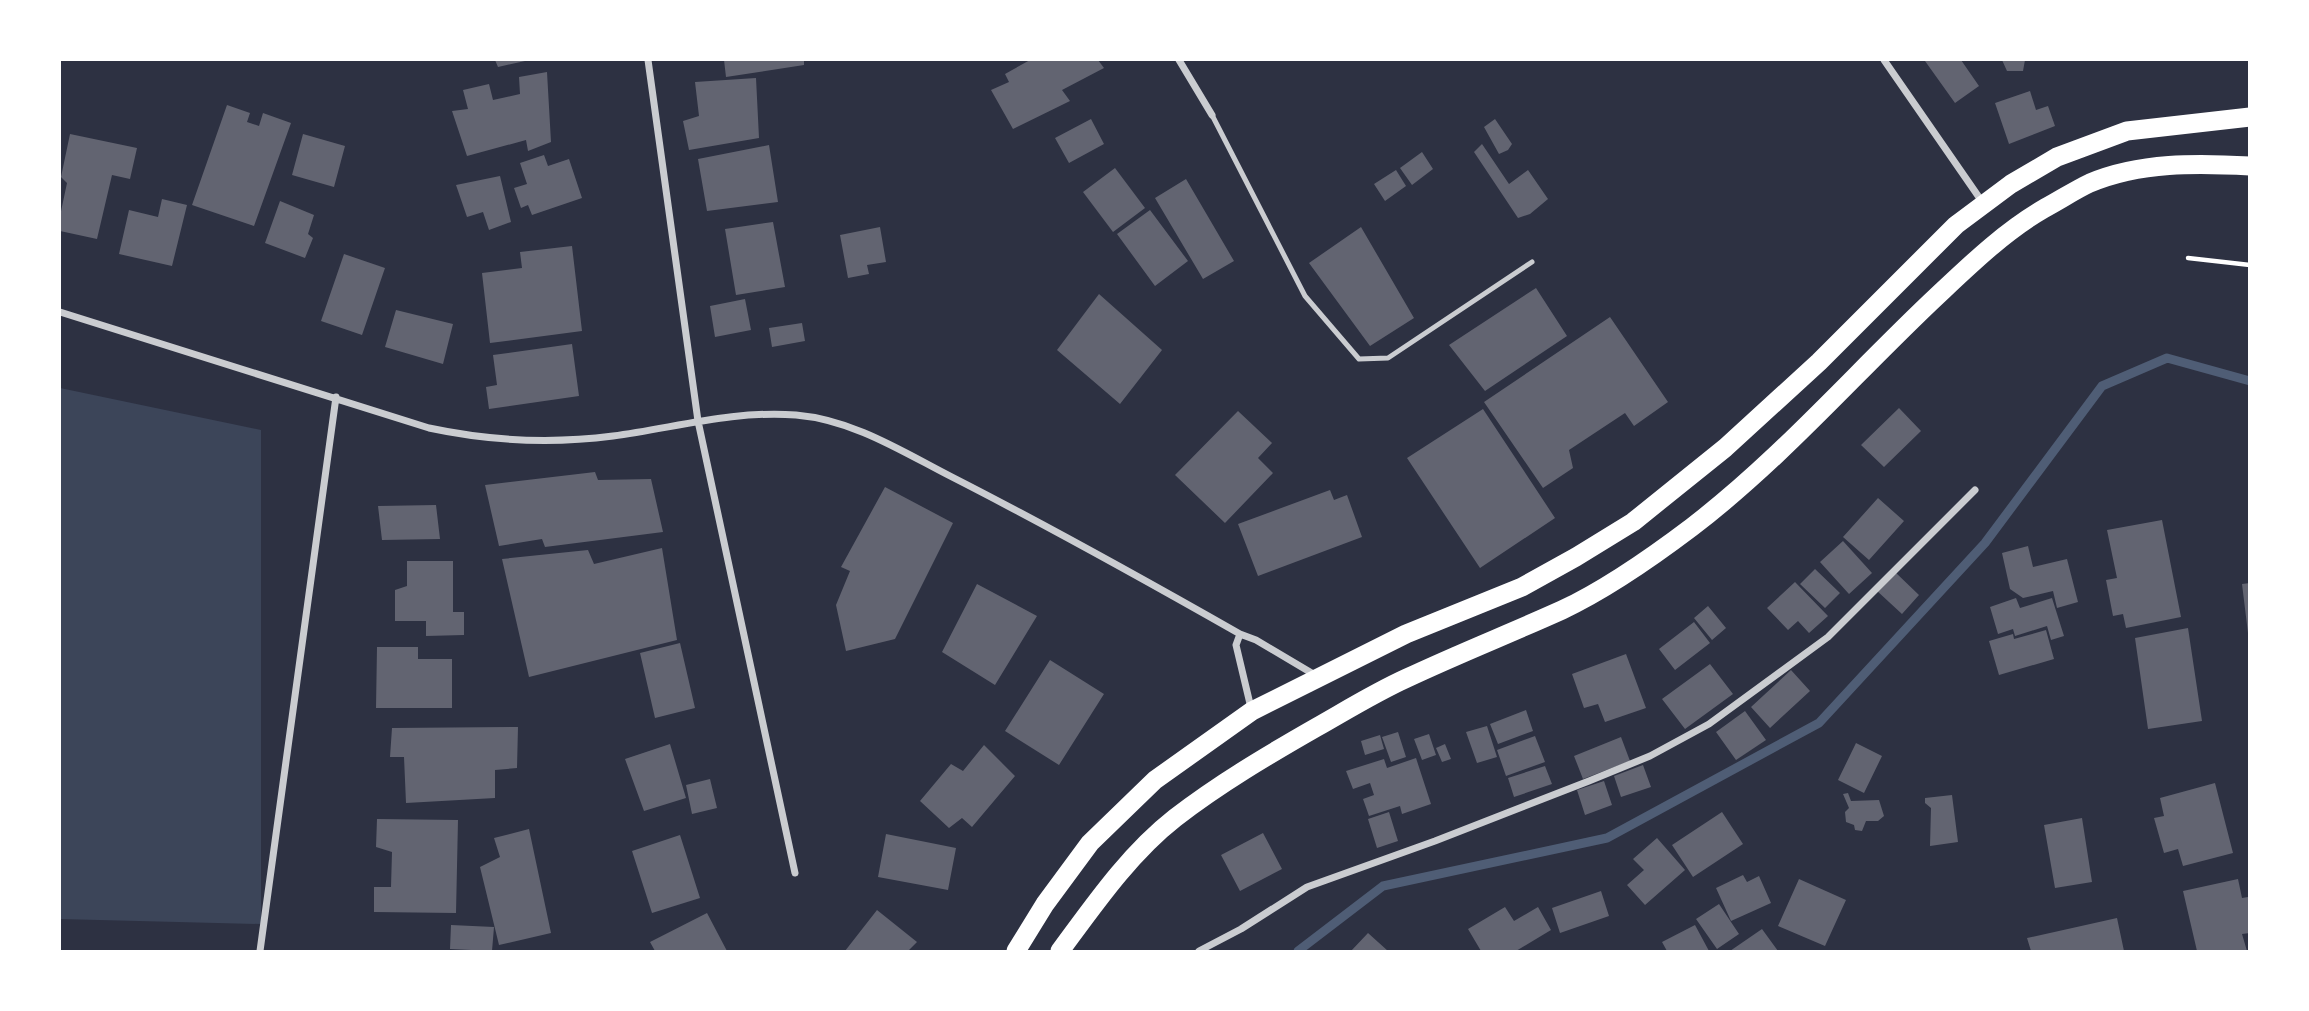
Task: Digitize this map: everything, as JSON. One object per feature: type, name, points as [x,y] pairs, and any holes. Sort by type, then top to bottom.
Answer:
[{"type":"highway","points":[[1016,951],[1045,904],[1090,843],[1155,780],[1252,711],[1406,634],[1522,587],[1633,522],[1725,448],[1819,362],[1956,225],[2011,184],[2057,157],[2127,131],[2249,117]]},
{"type":"highway","points":[[1060,951],[1126,866],[1173,819],[1234,777],[1404,680],[1564,609],[1616,579],[1692,527],[1731,496],[1969,267],[2013,229],[2040,211],[2090,183],[2136,169],[2211,164],[2249,166]]},
{"type":"street","points":[[648,60],[698,421],[795,873]]},
{"type":"street","points":[[1179,60],[1212,115]]},
{"type":"street","points":[[1884,60],[1984,205]]},
{"type":"street","points":[[60,312],[429,428],[497,440],[580,440],[698,421],[797,415],[858,430],[887,442],[1031,517],[1240,634],[1256,640],[1317,677]]},
{"type":"street","points":[[260,951],[336,397]]},
{"type":"street","points":[[1199,951],[1241,929],[1307,887],[1589,781],[1650,756],[1709,723],[1828,638],[1975,490]]},
{"type":"street","points":[[1240,634],[1236,645],[1252,711]]},
{"type":"lane","points":[[1212,115],[1305,296],[1359,359],[1388,358],[1532,262]]},
{"type":"path","points":[[2188,258],[2249,265]]},
{"type":"shaded area","points":[[60,388],[261,430],[261,924],[60,919]]},
{"type":"building","points":[[495,60],[525,60],[525,61],[498,67]]},
{"type":"building","points":[[724,60],[804,60],[804,65],[726,77]]},
{"type":"building","points":[[1030,60],[1098,60],[1104,68],[1062,90],[1070,101],[1013,129],[991,90],[1009,82],[1005,74]]},
{"type":"building","points":[[1961,60],[1979,86],[1955,103],[1925,61]]},
{"type":"building","points":[[2002,60],[2025,60],[2023,71],[2007,71]]},
{"type":"building","points":[[547,72],[551,142],[528,151],[526,140],[467,156],[452,111],[468,109],[463,90],[489,84],[493,100],[520,94],[519,77]]},
{"type":"building","points":[[756,78],[759,138],[689,150],[683,121],[699,116],[695,82]]},
{"type":"building","points":[[2030,91],[2036,110],[2048,106],[2055,126],[2009,144],[1995,103]]},
{"type":"building","points":[[227,105],[250,113],[247,122],[259,126],[263,113],[291,123],[254,226],[192,205]]},
{"type":"building","points":[[1091,119],[1104,144],[1069,163],[1055,138]]},
{"type":"building","points":[[1495,119],[1512,144],[1508,150],[1499,154],[1484,127]]},
{"type":"building","points":[[70,134],[137,148],[130,179],[112,175],[97,239],[60,231],[60,216],[67,183],[61,177]]},
{"type":"building","points":[[303,134],[345,146],[334,187],[292,175]]},
{"type":"building","points":[[1482,144],[1509,184],[1528,170],[1548,199],[1530,214],[1518,218],[1474,152]]},
{"type":"building","points":[[769,145],[778,202],[707,211],[698,159]]},
{"type":"building","points":[[1422,152],[1433,169],[1412,185],[1400,168]]},
{"type":"building","points":[[544,155],[548,166],[569,159],[582,198],[532,215],[528,205],[521,208],[514,188],[527,184],[520,163]]},
{"type":"building","points":[[1115,168],[1145,208],[1113,232],[1083,192]]},
{"type":"building","points":[[1396,170],[1406,186],[1385,201],[1374,184]]},
{"type":"building","points":[[500,176],[511,222],[489,230],[483,212],[467,217],[456,185]]},
{"type":"building","points":[[1186,179],[1234,261],[1203,279],[1155,198]]},
{"type":"building","points":[[162,199],[187,205],[172,266],[119,254],[129,210],[158,217]]},
{"type":"building","points":[[280,201],[314,215],[308,234],[313,238],[305,258],[265,243]]},
{"type":"building","points":[[1150,210],[1188,261],[1155,286],[1117,234]]},
{"type":"building","points":[[773,222],[785,287],[736,295],[725,229]]},
{"type":"building","points":[[880,227],[886,262],[867,265],[869,274],[848,278],[840,235]]},
{"type":"building","points":[[1361,227],[1414,318],[1370,346],[1309,263]]},
{"type":"building","points":[[572,246],[582,331],[490,343],[482,273],[522,268],[520,252]]},
{"type":"building","points":[[344,254],[385,268],[362,335],[321,321]]},
{"type":"building","points":[[1536,288],[1567,336],[1485,391],[1449,345]]},
{"type":"building","points":[[1099,294],[1162,350],[1120,404],[1057,350]]},
{"type":"building","points":[[745,299],[751,330],[715,337],[710,306]]},
{"type":"building","points":[[396,310],[453,324],[443,364],[385,347]]},
{"type":"building","points":[[1610,317],[1668,402],[1634,426],[1625,413],[1569,450],[1573,468],[1543,488],[1484,402]]},
{"type":"building","points":[[802,323],[805,341],[772,347],[769,328]]},
{"type":"building","points":[[572,344],[579,396],[489,409],[486,387],[497,385],[493,355]]},
{"type":"building","points":[[1899,408],[1921,431],[1884,467],[1861,445]]},
{"type":"building","points":[[1483,409],[1555,518],[1480,568],[1407,458]]},
{"type":"building","points":[[1238,411],[1272,443],[1258,458],[1273,473],[1225,523],[1175,475]]},
{"type":"building","points":[[595,472],[598,480],[651,479],[663,532],[545,547],[542,539],[499,546],[485,485]]},
{"type":"building","points":[[885,487],[953,523],[895,639],[846,651],[836,605],[850,571],[841,567]]},
{"type":"building","points":[[1330,490],[1334,500],[1347,495],[1362,537],[1258,576],[1238,524]]},
{"type":"building","points":[[1878,498],[1904,521],[1869,560],[1843,537]]},
{"type":"building","points":[[436,505],[440,539],[382,540],[378,506]]},
{"type":"building","points":[[2162,520],[2181,617],[2126,628],[2123,614],[2113,616],[2106,580],[2117,578],[2107,530]]},
{"type":"building","points":[[1843,541],[1872,573],[1849,594],[1820,562]]},
{"type":"building","points":[[2028,546],[2033,567],[2067,559],[2078,602],[2057,608],[2053,591],[2023,598],[2010,589],[2002,553]]},
{"type":"building","points":[[662,548],[677,640],[529,677],[502,559],[588,550],[594,564]]},
{"type":"building","points":[[407,561],[453,561],[453,612],[464,612],[464,635],[426,636],[426,621],[395,621],[395,590],[407,586]]},
{"type":"building","points":[[1815,569],[1840,593],[1825,608],[1800,584]]},
{"type":"building","points":[[1894,571],[1919,595],[1902,614],[1876,590]]},
{"type":"building","points":[[1795,582],[1828,616],[1809,633],[1798,621],[1788,630],[1767,608]]},
{"type":"building","points":[[2250,583],[2250,633],[2248,633],[2242,584]]},
{"type":"building","points":[[977,584],[1037,616],[995,685],[942,652]]},
{"type":"building","points":[[2016,598],[2020,608],[2052,598],[2064,636],[2051,640],[2047,626],[2015,636],[2013,629],[1998,634],[1990,607]]},
{"type":"building","points":[[1708,606],[1726,628],[1712,640],[1694,618]]},
{"type":"building","points":[[1694,622],[1710,643],[1675,670],[1659,649]]},
{"type":"building","points":[[2188,628],[2202,721],[2148,729],[2135,638]]},
{"type":"building","points":[[2046,630],[2054,659],[1999,675],[1989,641],[2013,634],[2014,639]]},
{"type":"building","points":[[680,643],[695,708],[655,718],[640,653]]},
{"type":"building","points":[[377,647],[418,647],[418,659],[452,659],[452,708],[376,708]]},
{"type":"building","points":[[1626,654],[1646,708],[1605,722],[1598,704],[1584,708],[1572,674]]},
{"type":"building","points":[[1050,660],[1104,694],[1059,765],[1005,731]]},
{"type":"building","points":[[1710,664],[1733,694],[1685,729],[1662,699]]},
{"type":"building","points":[[1791,670],[1810,691],[1770,728],[1751,707]]},
{"type":"building","points":[[1526,710],[1533,731],[1498,744],[1490,724]]},
{"type":"building","points":[[1745,711],[1766,740],[1736,760],[1716,732]]},
{"type":"building","points":[[1487,726],[1497,757],[1477,763],[1466,732]]},
{"type":"building","points":[[518,727],[517,768],[495,770],[495,798],[406,803],[404,757],[390,757],[392,728]]},
{"type":"building","points":[[1398,732],[1406,757],[1391,762],[1382,737]]},
{"type":"building","points":[[1429,734],[1436,755],[1422,760],[1414,739]]},
{"type":"building","points":[[1380,735],[1384,749],[1365,755],[1361,741]]},
{"type":"building","points":[[1535,736],[1545,762],[1506,776],[1497,750]]},
{"type":"building","points":[[1621,737],[1630,761],[1583,779],[1574,756]]},
{"type":"building","points":[[1856,743],[1882,756],[1864,793],[1838,780]]},
{"type":"building","points":[[670,744],[686,798],[644,811],[625,759]]},
{"type":"building","points":[[1445,744],[1451,759],[1442,762],[1436,748]]},
{"type":"building","points":[[984,745],[1015,776],[972,827],[962,818],[949,828],[920,801],[951,764],[963,771]]},
{"type":"building","points":[[1416,758],[1431,804],[1402,814],[1400,806],[1369,816],[1363,799],[1374,795],[1370,783],[1353,789],[1346,771],[1384,759],[1387,768]]},
{"type":"building","points":[[1643,765],[1651,787],[1621,797],[1614,776]]},
{"type":"building","points":[[1545,766],[1552,784],[1514,797],[1508,778]]},
{"type":"building","points":[[710,779],[717,808],[692,814],[686,785]]},
{"type":"building","points":[[1604,781],[1612,805],[1585,815],[1577,790]]},
{"type":"building","points":[[2215,783],[2233,853],[2183,866],[2178,849],[2164,853],[2154,818],[2164,816],[2160,798]]},
{"type":"building","points":[[1848,793],[1851,801],[1879,800],[1884,816],[1878,821],[1866,821],[1862,831],[1855,830],[1854,825],[1846,822],[1845,812],[1849,808],[1843,794]]},
{"type":"building","points":[[1952,795],[1958,842],[1930,846],[1931,808],[1925,803],[1925,798]]},
{"type":"building","points":[[1389,812],[1398,841],[1377,848],[1368,819]]},
{"type":"building","points":[[1722,812],[1743,844],[1693,877],[1672,845]]},
{"type":"building","points":[[2082,818],[2092,882],[2055,888],[2044,825]]},
{"type":"building","points":[[377,819],[458,820],[456,913],[374,912],[374,887],[391,887],[392,852],[376,847]]},
{"type":"building","points":[[529,829],[551,933],[499,945],[480,867],[500,857],[494,838]]},
{"type":"building","points":[[1263,833],[1282,869],[1240,891],[1221,855]]},
{"type":"building","points":[[886,834],[956,848],[948,890],[878,877]]},
{"type":"building","points":[[680,835],[700,898],[652,913],[632,851]]},
{"type":"building","points":[[1657,838],[1685,870],[1645,905],[1627,885],[1644,870],[1633,859]]},
{"type":"building","points":[[1743,875],[1747,882],[1759,876],[1771,903],[1731,921],[1716,888]]},
{"type":"building","points":[[1799,879],[1846,900],[1825,946],[1778,926]]},
{"type":"building","points":[[2238,879],[2242,898],[2248,897],[2250,903],[2250,933],[2242,934],[2247,951],[2197,951],[2183,891]]},
{"type":"building","points":[[1601,891],[1609,916],[1560,933],[1552,908]]},
{"type":"building","points":[[1719,904],[1739,934],[1717,949],[1696,919]]},
{"type":"building","points":[[1505,907],[1514,921],[1538,907],[1551,930],[1516,951],[1481,951],[1468,929]]},
{"type":"building","points":[[877,910],[917,942],[908,951],[845,951]]},
{"type":"building","points":[[707,913],[727,951],[655,951],[650,942]]},
{"type":"building","points":[[2117,918],[2124,951],[2031,951],[2027,938]]},
{"type":"building","points":[[451,925],[494,927],[492,951],[450,949]]},
{"type":"building","points":[[1695,925],[1709,951],[1667,951],[1662,942]]},
{"type":"building","points":[[1762,929],[1778,951],[1730,951]]},
{"type":"building","points":[[1368,933],[1388,951],[1351,951]]},
{"type":"waterway","points":[[1298,951],[1383,886],[1607,838],[1819,723],[1985,543],[2102,386],[2167,358],[2250,381]]}]
